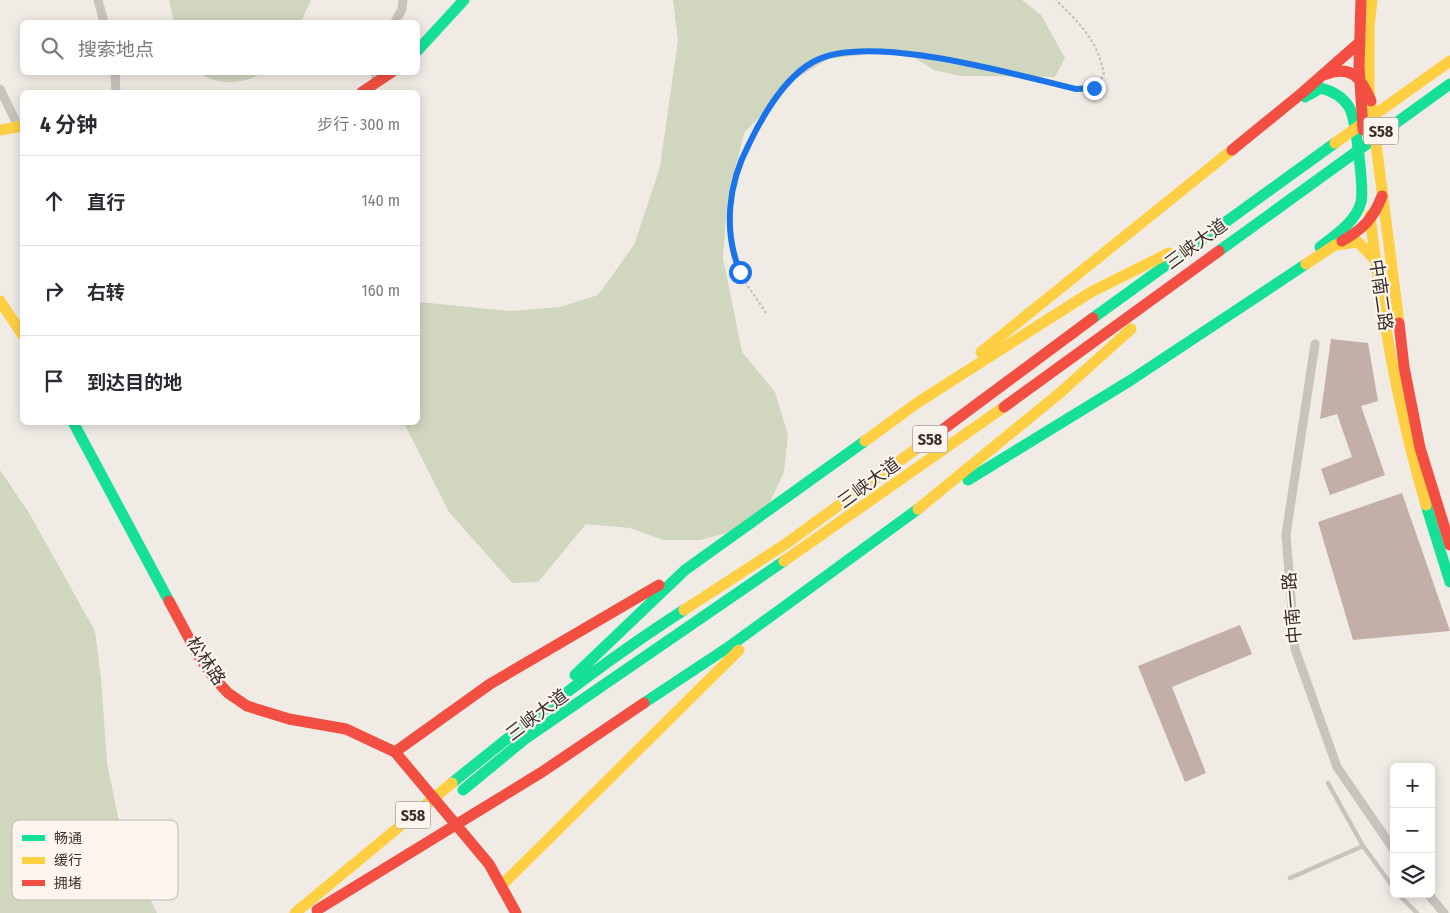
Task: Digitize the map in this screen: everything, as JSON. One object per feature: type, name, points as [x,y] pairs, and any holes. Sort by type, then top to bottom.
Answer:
[{"type":"main road","points":[[420,48],[464,0]]},
{"type":"main road","name":"中南二路","points":[[1361,0],[1360,79],[1371,220],[1392,370],[1409,449],[1450,582]]},
{"type":"main road","name":"中南二路","points":[[1372,0],[1369,26],[1371,100],[1404,367],[1418,439],[1450,545]]},
{"type":"main road","points":[[395,752],[422,730],[533,658],[685,570],[917,403],[1278,112],[1360,42]]},
{"type":"main road","name":"三峡大道","points":[[313,908],[519,728],[639,639],[787,544],[1215,229],[1450,61]]},
{"type":"main road","points":[[1322,76],[1332,70],[1342,70],[1355,74],[1364,84],[1371,100]]},
{"type":"main road","points":[[364,90],[376,77]]},
{"type":"main road","name":"三峡大道","points":[[432,815],[525,739],[914,471],[1422,102],[1450,84]]},
{"type":"main road","points":[[1251,300],[1348,226],[1362,200],[1351,109],[1333,91],[1321,88],[1278,112]]},
{"type":"main road","points":[[0,130],[20,126]]},
{"type":"main road","points":[[908,517],[1131,380],[1334,245],[1359,231],[1377,212],[1382,196]]},
{"type":"main road","points":[[917,403],[1092,292],[1215,229]]},
{"type":"main road","points":[[1334,245],[1358,242],[1376,261]]},
{"type":"main road","points":[[313,908],[542,772],[730,646],[784,607],[908,517],[1060,392],[1215,254]]},
{"type":"main road","points":[[0,301],[20,331]]},
{"type":"main road","name":"松林路","points":[[75,425],[199,657],[214,679],[228,694],[247,706],[289,719],[346,729],[395,752],[489,864],[501,886]]},
{"type":"main road","points":[[519,728],[685,570]]},
{"type":"main road","points":[[516,913],[501,886],[784,607]]},
{"type":"main road","name":"三峡大道","points":[[295,913],[313,908],[386,853]]},
{"type":"street","points":[[98,0],[103,20]]},
{"type":"street","points":[[396,20],[402,9],[403,0]]},
{"type":"street","points":[[115,75],[116,90]]},
{"type":"street","points":[[0,89],[20,126]]},
{"type":"street","name":"中南一路","points":[[1315,344],[1286,535],[1295,650],[1337,767],[1390,844]]},
{"type":"street","points":[[1431,898],[1444,913]]},
{"type":"lane","points":[[1328,783],[1362,846],[1390,883]]},
{"type":"lane","points":[[1290,878],[1362,846]]},
{"type":"lane","points":[[1402,898],[1418,913]]},
{"type":"path","points":[[766,314],[740,272],[731,252],[728,228],[730,204],[746,150],[758,125],[788,84],[812,63],[826,56],[855,52],[900,52],[1076,89],[1094,88],[1104,76],[1101,57],[1088,33],[1056,0]]},
{"type":"green space","points":[[169,0],[311,0],[302,20],[174,20]]},
{"type":"green space","points":[[673,0],[1022,0],[1041,15],[1065,58],[1055,77],[960,76],[934,70],[902,50],[828,59],[797,78],[744,133],[727,205],[723,258],[742,352],[775,392],[788,435],[784,472],[769,504],[741,529],[700,540],[663,540],[630,528],[586,524],[538,582],[512,583],[449,512],[405,425],[420,425],[420,302],[510,311],[560,307],[598,295],[634,245],[660,167],[678,40]]},
{"type":"green space","points":[[204,75],[258,75],[231,82],[222,82]]},
{"type":"green space","points":[[0,470],[29,513],[95,631],[101,678],[107,763],[119,820],[12,820],[12,900],[151,900],[157,913],[0,913]]},
{"type":"building","points":[[1331,339],[1368,343],[1378,401],[1361,406],[1385,475],[1330,495],[1321,469],[1352,457],[1337,414],[1320,419]]},
{"type":"building","points":[[1402,493],[1450,631],[1353,640],[1318,522]]},
{"type":"building","points":[[1240,625],[1252,654],[1172,687],[1206,773],[1185,782],[1138,666]]},
{"type":"traffic: fast","points":[[420,48],[464,0]]},
{"type":"traffic: fast","points":[[1219,251],[1450,84]]},
{"type":"traffic: fast","points":[[1305,97],[1321,88],[1344,100],[1352,114],[1357,138],[1361,202],[1350,222],[1320,247]]},
{"type":"traffic: fast","points":[[1093,318],[1335,143]]},
{"type":"traffic: fast","points":[[968,480],[1131,380],[1306,264]]},
{"type":"traffic: fast","points":[[75,425],[169,601]]},
{"type":"traffic: fast","points":[[575,675],[685,570],[865,441]]},
{"type":"traffic: fast","points":[[1426,505],[1450,582]]},
{"type":"traffic: fast","points":[[644,703],[730,646],[918,509]]},
{"type":"traffic: fast","points":[[463,790],[525,739],[784,561]]},
{"type":"traffic: fast","points":[[452,783],[566,693],[624,650],[684,610]]},
{"type":"traffic: slow","points":[[1372,0],[1369,26],[1369,89],[1399,323]]},
{"type":"traffic: slow","points":[[1335,143],[1450,61]]},
{"type":"traffic: slow","points":[[0,130],[20,126]]},
{"type":"traffic: slow","points":[[981,352],[1232,150]]},
{"type":"traffic: slow","points":[[1370,215],[1379,288],[1392,361],[1407,433],[1426,505]]},
{"type":"traffic: slow","points":[[1306,264],[1335,245],[1358,242],[1376,261]]},
{"type":"traffic: slow","points":[[865,441],[917,403],[1091,292],[1169,253]]},
{"type":"traffic: slow","points":[[0,301],[20,331]]},
{"type":"traffic: slow","points":[[918,509],[1061,392],[1131,329]]},
{"type":"traffic: slow","points":[[784,561],[1004,407]]},
{"type":"traffic: slow","points":[[684,610],[787,543],[938,433]]},
{"type":"traffic: slow","points":[[501,886],[739,650]]},
{"type":"traffic: slow","points":[[295,913],[452,783]]},
{"type":"traffic: jam","points":[[1361,0],[1359,66],[1363,130]]},
{"type":"traffic: jam","points":[[1232,150],[1302,93],[1360,42]]},
{"type":"traffic: jam","points":[[1324,75],[1341,71],[1354,75],[1363,85],[1371,101]]},
{"type":"traffic: jam","points":[[365,90],[388,75]]},
{"type":"traffic: jam","points":[[1342,241],[1366,223],[1375,211],[1382,196]]},
{"type":"traffic: jam","points":[[1004,407],[1219,251]]},
{"type":"traffic: jam","points":[[938,433],[1093,318]]},
{"type":"traffic: jam","points":[[1399,323],[1404,367],[1420,448],[1450,545]]},
{"type":"traffic: jam","points":[[395,752],[490,684],[659,585]]},
{"type":"traffic: jam","points":[[169,601],[199,657],[215,679],[228,693],[247,706],[289,719],[346,729],[395,752],[489,864],[516,913]]},
{"type":"traffic: jam","points":[[317,910],[542,772],[644,703]]},
{"type":"route","points":[[740,272],[731,252],[728,228],[730,204],[736,179],[746,150],[758,125],[788,84],[812,63],[835,54],[900,52],[1076,89],[1094,88]]}]
